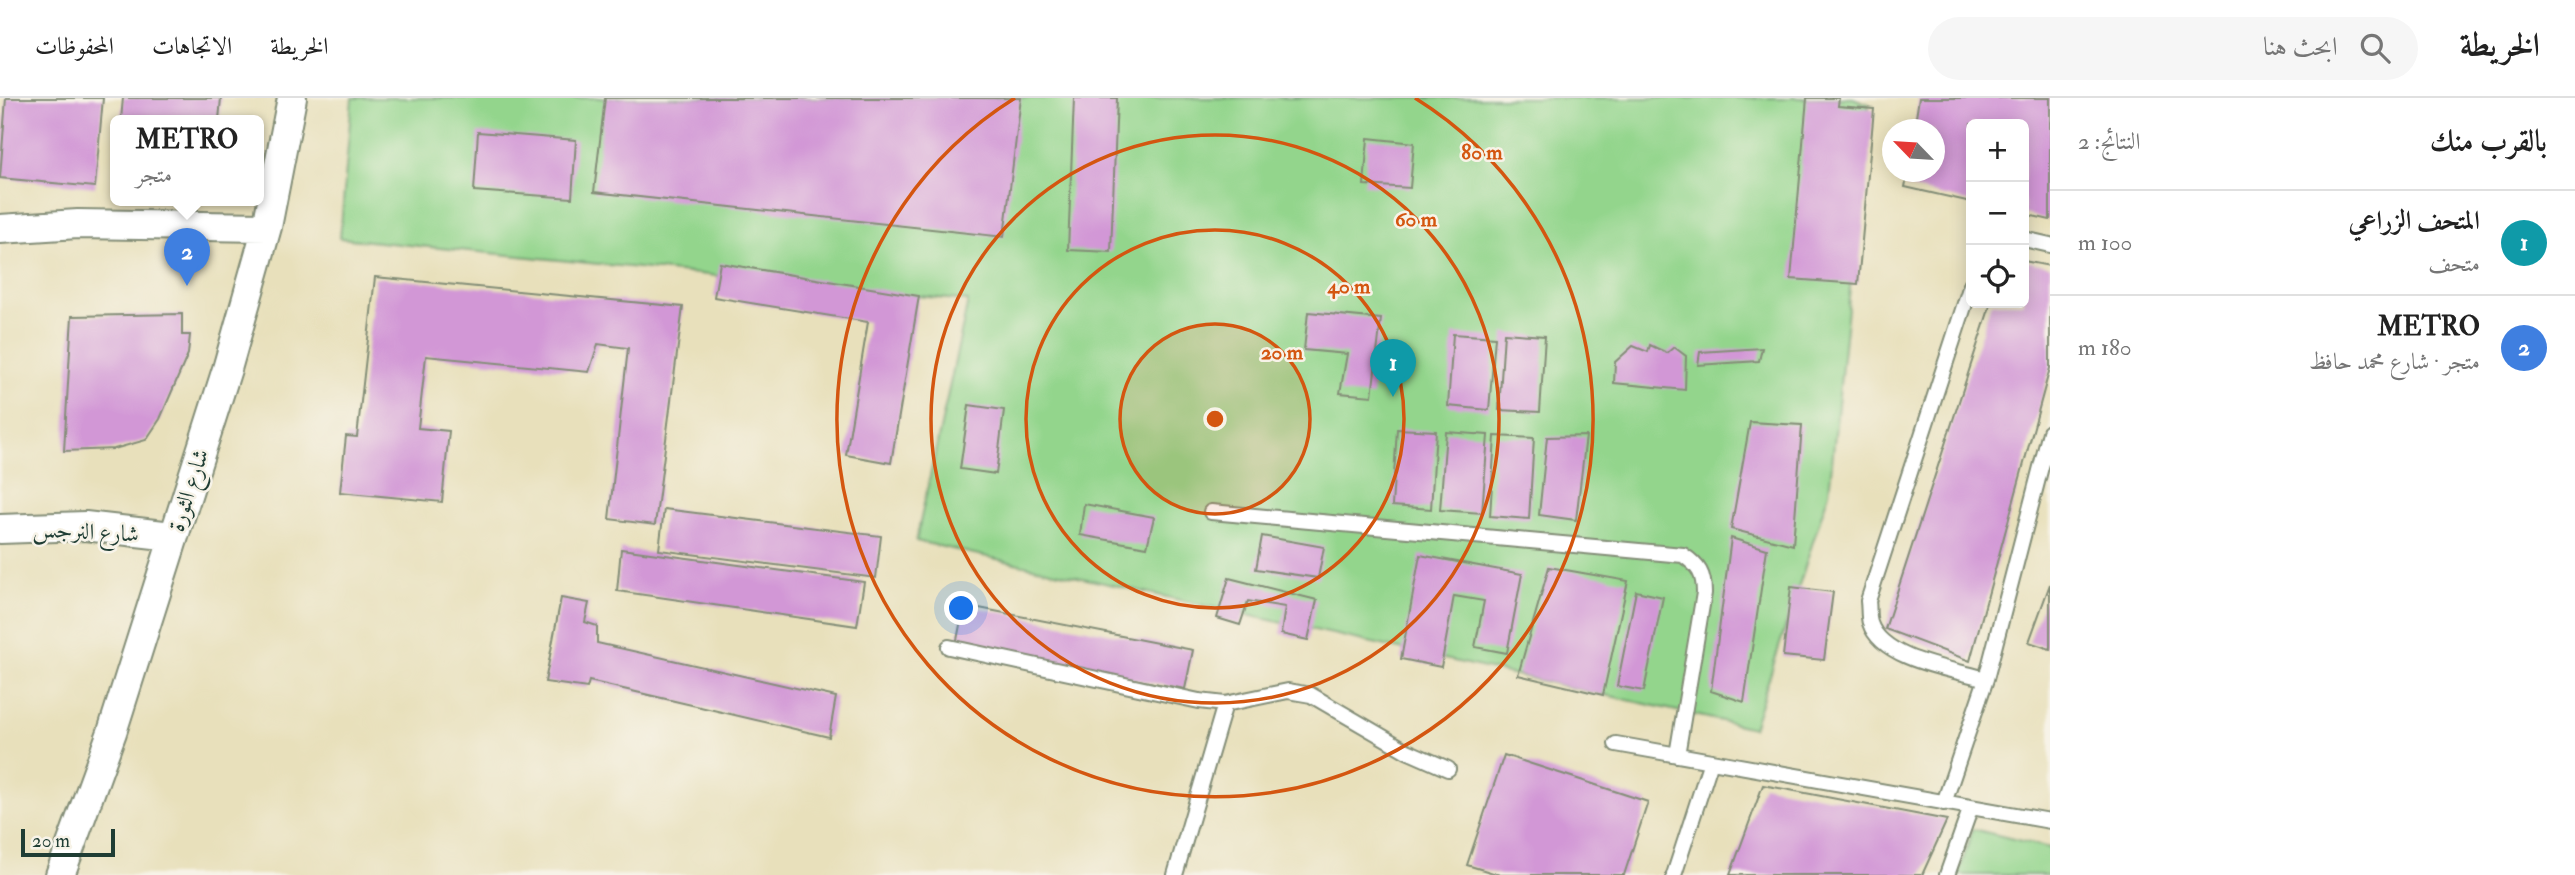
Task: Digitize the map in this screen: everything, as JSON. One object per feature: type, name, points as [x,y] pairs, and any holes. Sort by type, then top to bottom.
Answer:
[{"type":"street","name":"شارع الثورة","points":[[60,875],[112,732],[227,369],[267,227],[292,98]]},
{"type":"street","points":[[0,229],[78,224],[267,227]]},
{"type":"street","name":"شارع النرجس","points":[[0,530],[85,526],[172,537]]},
{"type":"lane","points":[[2029,240],[2050,245]]},
{"type":"lane","points":[[1966,300],[1868,600],[1870,622],[1880,640],[1897,653],[1986,679]]},
{"type":"lane","points":[[1944,803],[1986,679],[2050,432]]},
{"type":"lane","points":[[1211,512],[1683,555],[1696,564],[1704,578],[1704,593],[1676,755]]},
{"type":"lane","points":[[949,647],[1199,701],[1225,704],[1288,691],[1311,695],[1397,746],[1448,769]]},
{"type":"lane","points":[[1175,875],[1225,704]]},
{"type":"lane","points":[[1616,744],[2050,821]]},
{"type":"lane","points":[[1674,875],[1711,761]]},
{"type":"lane","points":[[1947,875],[1971,807]]},
{"type":"green space","points":[[352,98],[1853,98],[1869,104],[1829,492],[1753,728],[916,541],[968,301],[340,238]]},
{"type":"green space","points":[[1973,829],[2050,848],[2050,875],[1958,875]]},
{"type":"building","points":[[6,98],[103,98],[95,187],[0,178]]},
{"type":"building","points":[[123,98],[221,98],[219,115],[121,115]]},
{"type":"building","points":[[605,98],[1021,98],[1004,237],[594,192]]},
{"type":"building","points":[[1074,98],[1117,98],[1111,252],[1068,250]]},
{"type":"building","points":[[1807,98],[1839,98],[1838,106],[1874,109],[1858,284],[1791,279]]},
{"type":"building","points":[[1919,98],[2050,98],[2050,220],[2029,215],[2029,119],[1966,119],[1966,201],[1905,187],[1906,182],[1945,182],[1945,119],[1916,119]]},
{"type":"building","points":[[478,132],[576,140],[572,198],[474,191]]},
{"type":"building","points":[[1368,138],[1414,143],[1410,188],[1364,185]]},
{"type":"building","points":[[2029,262],[2050,266],[2050,368],[1970,661],[1885,629],[1989,308],[2029,308]]},
{"type":"building","points":[[720,263],[919,296],[891,463],[846,455],[868,322],[714,297]]},
{"type":"building","points":[[375,277],[683,307],[655,525],[609,519],[628,348],[598,344],[589,372],[426,356],[418,428],[449,431],[442,502],[340,492],[346,436],[357,437]]},
{"type":"building","points":[[1308,312],[1381,319],[1372,396],[1340,393],[1347,354],[1304,350]]},
{"type":"building","points":[[182,314],[182,335],[190,335],[188,354],[160,419],[146,440],[114,449],[64,451],[72,316]]},
{"type":"building","points":[[1504,333],[1545,336],[1540,412],[1499,410]]},
{"type":"building","points":[[1453,334],[1495,337],[1489,410],[1448,406]]},
{"type":"building","points":[[1650,345],[1667,353],[1674,347],[1686,356],[1685,390],[1614,383],[1615,362],[1633,346],[1648,352]]},
{"type":"building","points":[[1762,348],[1759,361],[1698,365],[1700,352]]},
{"type":"building","points":[[969,405],[1004,410],[996,474],[960,469]]},
{"type":"building","points":[[1750,422],[1802,425],[1793,545],[1731,529]]},
{"type":"building","points":[[1397,429],[1436,431],[1431,509],[1392,506]]},
{"type":"building","points":[[1446,432],[1488,435],[1482,513],[1440,510]]},
{"type":"building","points":[[1495,436],[1534,438],[1529,519],[1490,516]]},
{"type":"building","points":[[1586,436],[1576,520],[1539,515],[1547,437]]},
{"type":"building","points":[[1084,504],[1154,517],[1147,547],[1080,535]]},
{"type":"building","points":[[664,509],[881,536],[876,578],[659,550]]},
{"type":"building","points":[[1262,536],[1324,547],[1318,578],[1256,569]]},
{"type":"building","points":[[1731,538],[1767,549],[1744,702],[1711,691]]},
{"type":"building","points":[[621,549],[864,582],[857,626],[617,591]]},
{"type":"building","points":[[1420,555],[1522,574],[1507,653],[1475,647],[1484,601],[1454,596],[1441,667],[1401,659]]},
{"type":"building","points":[[1549,567],[1628,581],[1603,695],[1518,675]]},
{"type":"building","points":[[1229,578],[1317,600],[1308,640],[1281,634],[1285,607],[1248,601],[1240,625],[1217,618]]},
{"type":"building","points":[[2050,584],[2050,649],[2029,642]]},
{"type":"building","points":[[1791,587],[1833,592],[1824,660],[1783,656]]},
{"type":"building","points":[[1636,591],[1663,597],[1644,691],[1617,686]]},
{"type":"building","points":[[561,598],[589,603],[585,622],[597,626],[597,643],[836,697],[829,737],[589,681],[587,688],[545,682]]},
{"type":"building","points":[[964,605],[1193,650],[1185,689],[956,645]]},
{"type":"building","points":[[1504,755],[1648,802],[1624,875],[1500,875],[1467,865]]},
{"type":"building","points":[[1763,785],[1947,820],[1922,875],[1730,875]]},
{"type":"place","name":"METRO","points":[[187,286]]},
{"type":"place","name":"المتحف الزراعي","points":[[1393,397]]}]
